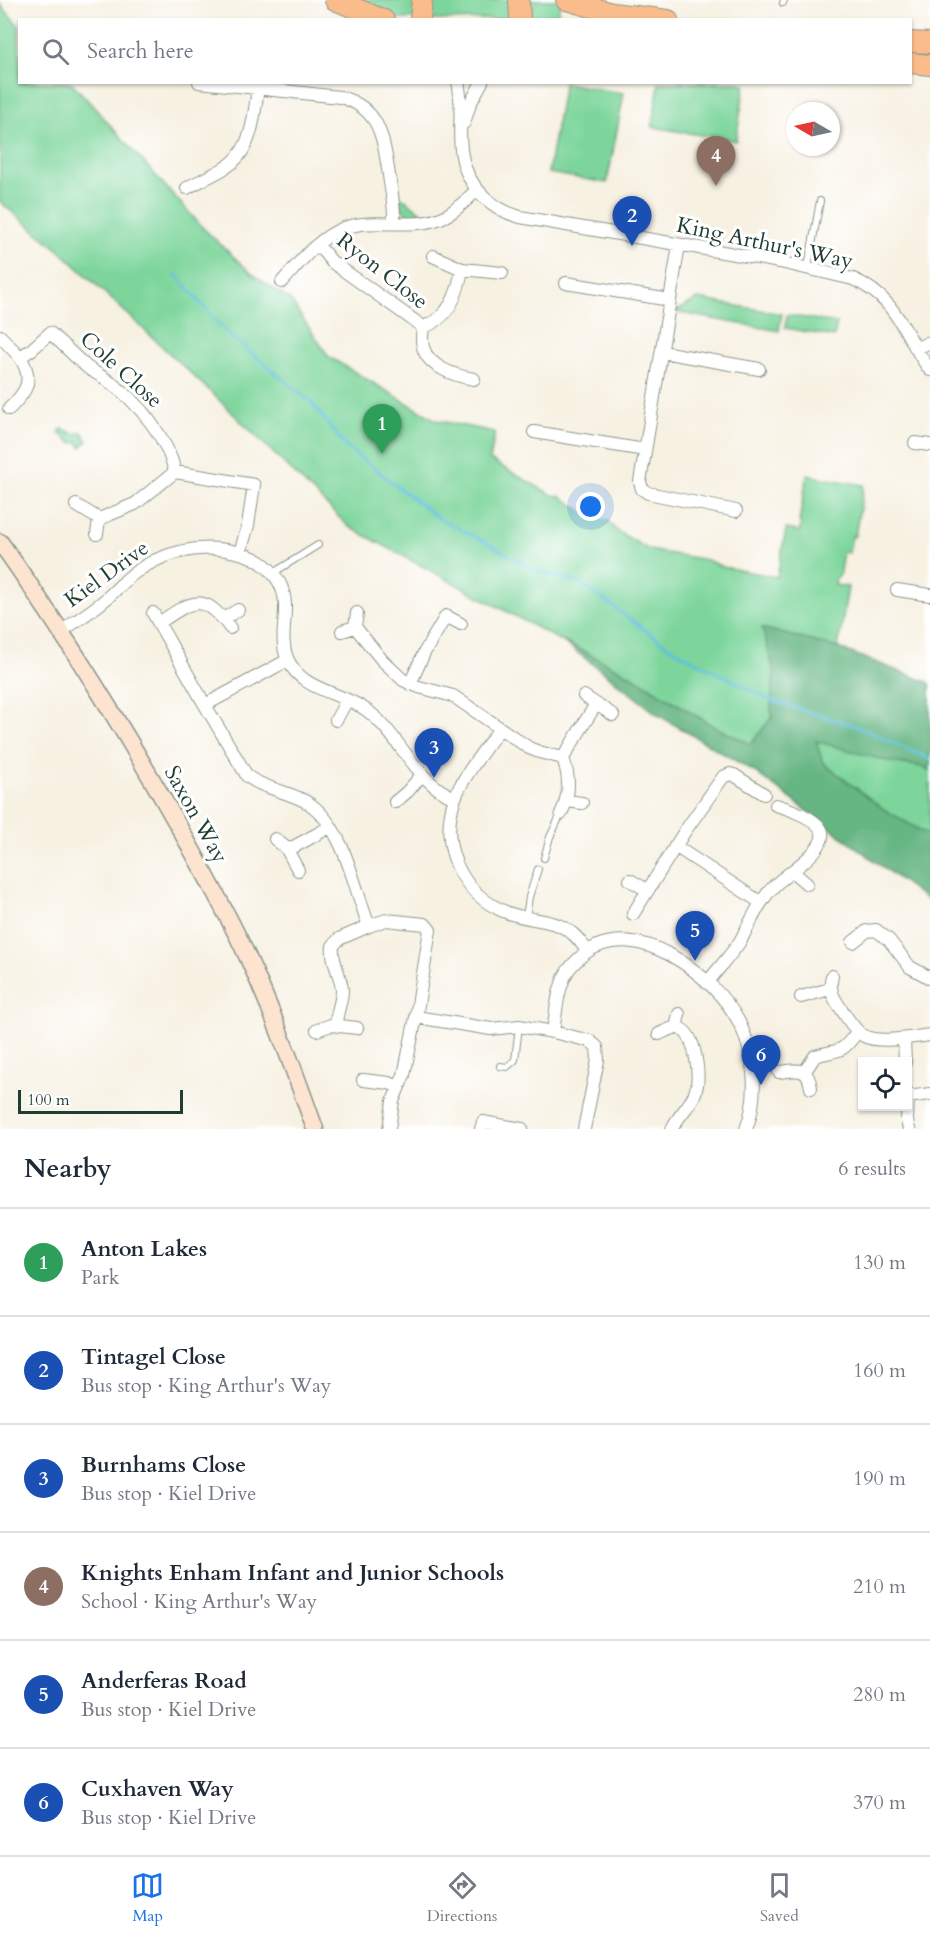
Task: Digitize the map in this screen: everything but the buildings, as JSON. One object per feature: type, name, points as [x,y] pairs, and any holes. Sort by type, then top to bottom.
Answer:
[{"type":"main road","points":[[335,0],[379,18]]},
{"type":"main road","points":[[420,18],[422,0]]},
{"type":"main road","points":[[519,0],[520,18]]},
{"type":"main road","points":[[566,0],[612,13],[652,18]]},
{"type":"main road","points":[[912,42],[930,44]]},
{"type":"main road","points":[[912,63],[930,64]]},
{"type":"street","points":[[219,84],[340,97],[358,103],[375,120],[381,135],[393,202],[394,223]]},
{"type":"street","name":"King Arthur's Way","points":[[458,84],[461,100],[461,156],[477,190],[498,208],[509,214],[808,267],[853,279],[886,302],[930,370]]},
{"type":"street","name":"King Arthur's Way","points":[[461,132],[470,104],[481,84]]},
{"type":"street","points":[[187,188],[223,168],[239,155],[250,136],[258,88]]},
{"type":"street","points":[[282,282],[327,237],[347,227],[362,224],[423,222],[440,218],[455,209],[477,190]]},
{"type":"street","name":"Ryon Close","points":[[318,245],[332,262],[423,327]]},
{"type":"street","points":[[680,245],[640,482],[645,491],[736,511]]},
{"type":"street","name":"Ryon Close","points":[[434,256],[462,269],[502,273]]},
{"type":"street","name":"Ryon Close","points":[[423,327],[438,319],[449,308],[458,290],[462,269]]},
{"type":"street","points":[[566,283],[670,300]]},
{"type":"street","name":"Ryon Close","points":[[423,327],[422,343],[425,353],[453,374],[474,379]]},
{"type":"street","name":"Cole Close","points":[[20,357],[31,350],[53,328],[89,369],[110,381],[131,400],[154,427],[166,445],[175,472]]},
{"type":"street","points":[[0,336],[20,357],[27,371],[27,385],[22,396],[9,410]]},
{"type":"street","points":[[917,348],[930,342]]},
{"type":"street","points":[[662,352],[759,369]]},
{"type":"street","points":[[534,432],[645,450]]},
{"type":"street","points":[[915,443],[930,445]]},
{"type":"street","points":[[99,519],[135,504],[175,472],[254,485],[248,525],[240,553]]},
{"type":"street","points":[[76,505],[99,519]]},
{"type":"street","points":[[97,534],[99,519]]},
{"type":"street","name":"Saxon Way","points":[[0,542],[62,631],[156,785],[237,935],[273,1016],[315,1129]]},
{"type":"street","name":"Kiel Drive","points":[[62,631],[103,601],[136,572],[162,557],[181,551],[205,548],[240,553],[260,562],[273,573]]},
{"type":"street","points":[[273,573],[279,582],[285,601],[283,641],[288,660],[305,681],[359,705],[375,717],[422,775],[455,798]]},
{"type":"street","points":[[897,590],[930,595]]},
{"type":"street","points":[[238,610],[227,623],[211,606],[198,603],[156,618],[247,776],[257,783],[285,792],[310,804],[330,827],[346,856],[369,926]]},
{"type":"street","points":[[357,613],[355,627],[393,671],[410,684],[453,696],[539,752],[562,758]]},
{"type":"street","points":[[410,684],[424,653],[446,616],[461,624]]},
{"type":"street","points":[[342,631],[355,627]]},
{"type":"street","points":[[205,705],[288,660]]},
{"type":"street","points":[[584,696],[613,715]]},
{"type":"street","points":[[336,720],[347,700]]},
{"type":"street","points":[[562,758],[596,704]]},
{"type":"street","points":[[500,728],[455,798],[449,837],[452,855],[460,873],[476,893],[489,903],[512,914],[547,921],[567,929],[588,951]]},
{"type":"street","points":[[561,814],[567,801],[569,779],[562,758]]},
{"type":"street","points":[[395,802],[422,775]]},
{"type":"street","points":[[633,914],[675,846],[726,775],[734,775],[764,794]]},
{"type":"street","points":[[567,801],[582,803]]},
{"type":"street","points":[[707,983],[737,946],[760,903],[776,884],[820,844],[821,829],[799,813],[776,805]]},
{"type":"street","points":[[288,850],[330,827]]},
{"type":"street","points":[[275,839],[288,850],[298,870]]},
{"type":"street","points":[[675,846],[760,903]]},
{"type":"street","points":[[792,871],[807,884]]},
{"type":"street","points":[[630,880],[647,890]]},
{"type":"street","points":[[336,1025],[342,994],[333,958],[333,946],[339,939],[386,920],[429,926],[430,935],[416,1017],[404,1075],[393,1101],[389,1129]]},
{"type":"street","points":[[853,942],[867,931],[876,930],[889,940],[910,967],[930,978]]},
{"type":"street","points":[[552,1032],[566,975],[588,951],[607,943],[626,941],[663,952],[681,962],[707,983],[732,1011],[747,1043],[752,1065],[753,1090],[748,1127]]},
{"type":"street","points":[[832,976],[830,989],[833,996],[858,1031],[871,1038],[904,1039],[930,1035]]},
{"type":"street","points":[[801,997],[830,989]]},
{"type":"street","points":[[676,1028],[679,1014]]},
{"type":"street","points":[[416,1017],[491,1029],[519,1026],[590,1041],[597,1047],[598,1060],[584,1129]]},
{"type":"street","points":[[317,1030],[336,1025],[357,1028]]},
{"type":"street","points":[[659,1034],[676,1028],[684,1031],[691,1043],[697,1062],[698,1080],[691,1101],[672,1129]]},
{"type":"street","points":[[804,1071],[815,1056],[840,1051],[858,1031]]},
{"type":"street","points":[[904,1039],[904,1057]]},
{"type":"street","points":[[779,1072],[804,1071],[809,1077],[811,1088]]},
{"type":"street","points":[[363,1080],[389,1083],[399,1087]]},
{"type":"street","points":[[912,1095],[930,1094]]},
{"type":"street","points":[[905,1128],[907,1111]]},
{"type":"street","points":[[483,1120],[522,1129]]},
{"type":"lane","points":[[808,267],[820,201]]},
{"type":"lane","points":[[273,573],[318,545]]},
{"type":"lane","points":[[544,858],[550,837],[561,814]]},
{"type":"lane","points":[[526,917],[528,897],[538,869]]},
{"type":"lane","points":[[500,1066],[507,1067],[515,1060],[519,1026]]},
{"type":"green space","points":[[361,0],[415,0],[415,18],[394,18]]},
{"type":"green space","points":[[428,0],[515,0],[516,18],[427,18]]},
{"type":"green space","points":[[527,0],[560,2],[558,18],[528,18]]},
{"type":"green space","points":[[0,4],[18,25],[18,84],[73,84],[204,229],[251,273],[290,300],[329,357],[436,420],[495,432],[490,460],[552,495],[560,496],[591,517],[607,520],[617,531],[649,550],[707,560],[723,567],[777,577],[786,529],[800,531],[801,523],[799,522],[807,475],[864,485],[855,536],[852,536],[849,553],[843,552],[839,577],[836,577],[835,585],[848,587],[838,648],[930,683],[930,902],[755,772],[658,715],[569,645],[349,527],[215,396],[60,251],[0,202]]},
{"type":"green space","points":[[564,84],[624,93],[607,183],[548,173]]},
{"type":"green space","points":[[659,84],[745,84],[736,141],[652,127]]},
{"type":"green space","points":[[397,194],[427,216],[414,216],[406,213]]},
{"type":"green space","points":[[698,299],[782,314],[779,331],[674,312]]},
{"type":"green space","points":[[787,315],[837,323],[834,337],[785,328]]},
{"type":"green space","points":[[62,429],[76,434],[82,432],[88,441],[81,447],[78,442],[72,443],[59,433]]},
{"type":"green space","points":[[762,628],[838,648],[930,683],[930,771],[924,767],[890,762],[816,741],[823,763],[885,810],[930,834],[930,902],[755,772],[658,715],[559,639],[632,676],[713,726],[751,744],[772,717],[774,671]]},
{"type":"waterway","points":[[176,275],[226,332],[312,403],[345,446],[438,518],[537,571],[580,583],[669,647],[770,700],[855,726],[930,759]]},
{"type":"place","name":"Knights Enham Infant and Junior Schools","points":[[716,186]]},
{"type":"place","name":"Tintagel Close","points":[[632,246]]},
{"type":"place","name":"Anton Lakes","points":[[382,454]]},
{"type":"place","name":"Burnhams Close","points":[[434,778]]},
{"type":"place","name":"Anderferas Road","points":[[695,961]]},
{"type":"place","name":"Cuxhaven Way","points":[[761,1085]]}]
